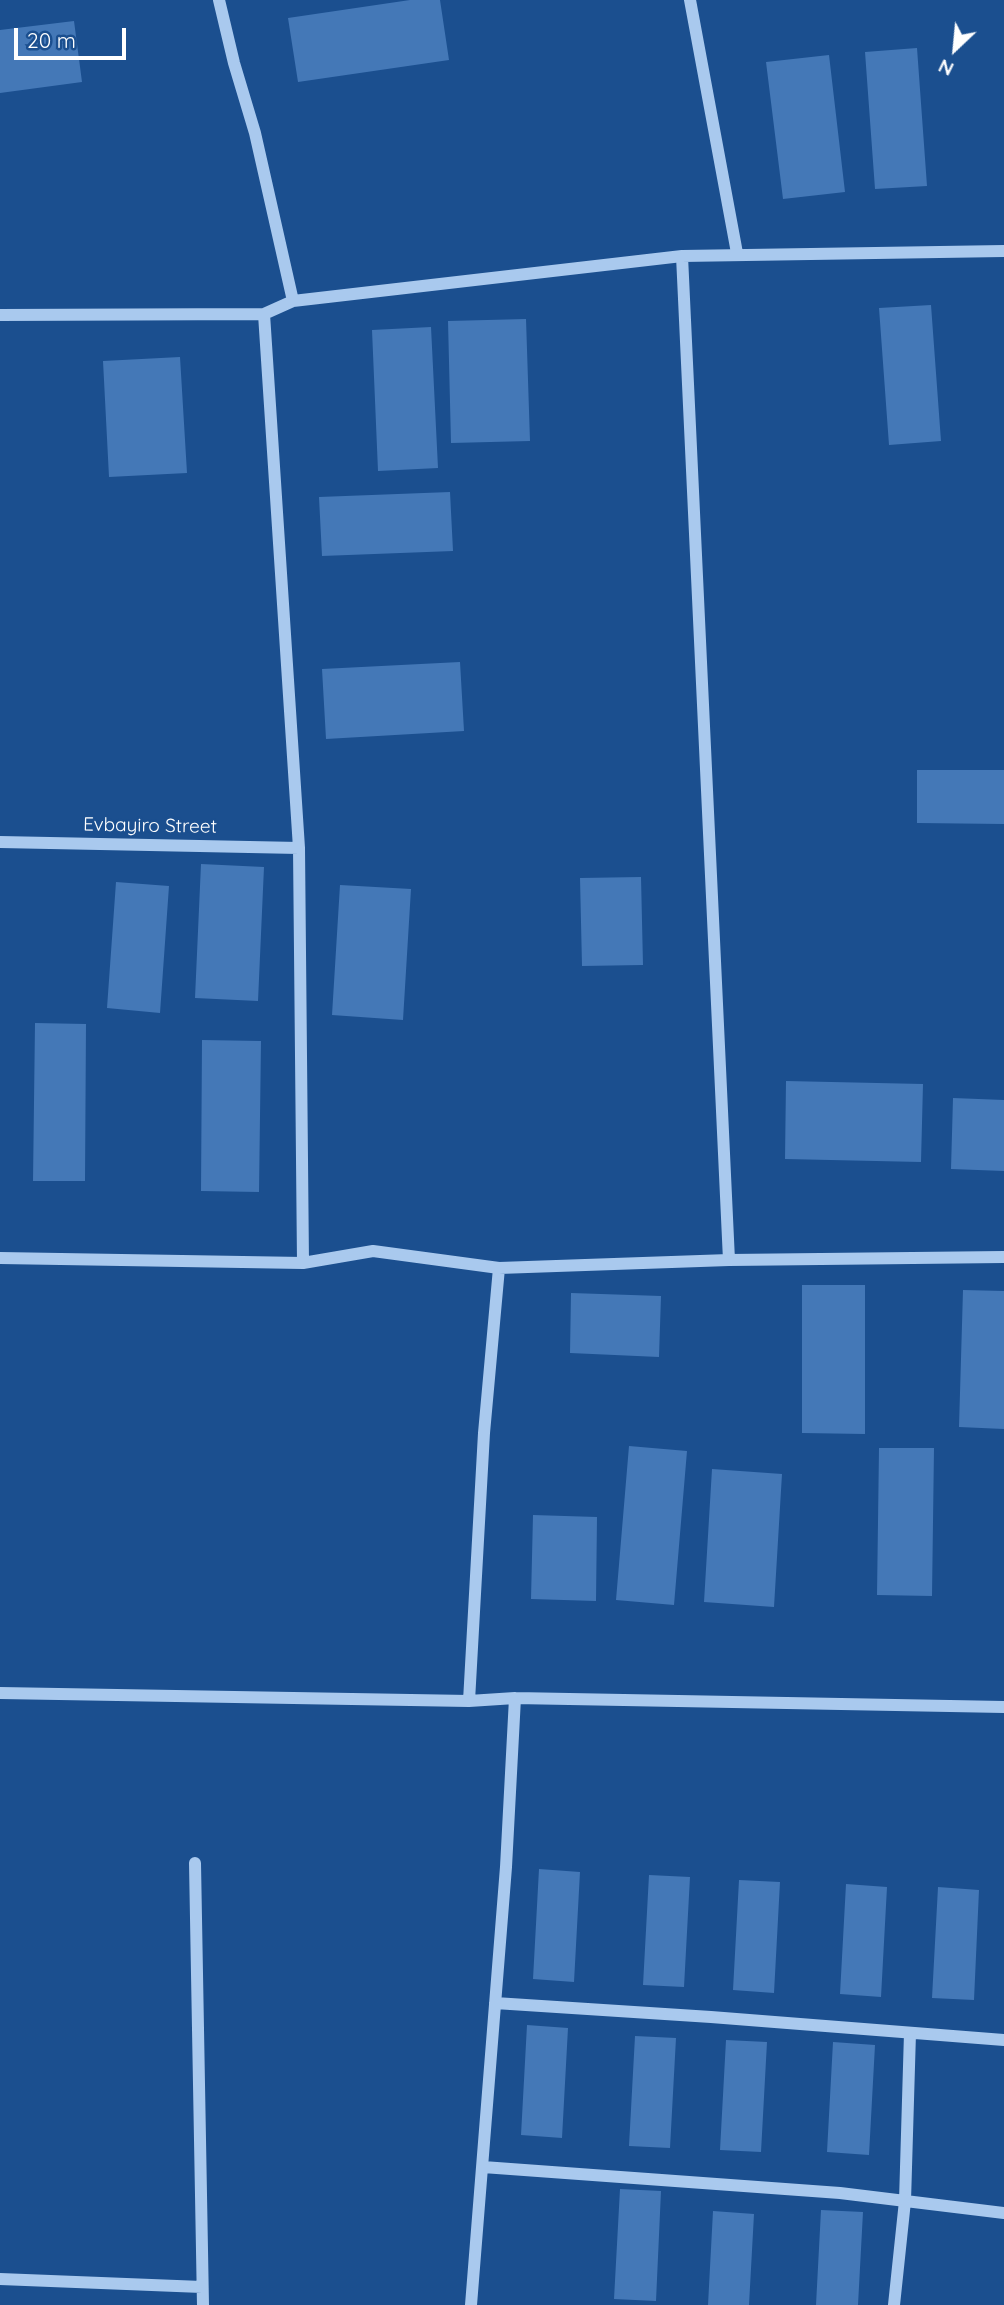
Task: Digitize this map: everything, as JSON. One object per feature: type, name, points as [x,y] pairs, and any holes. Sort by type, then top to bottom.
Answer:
[{"type":"street","points":[[219,0],[255,133],[293,301]]},
{"type":"street","points":[[690,0],[737,254]]},
{"type":"street","points":[[0,315],[264,314],[293,301],[682,256],[1004,251]]},
{"type":"street","points":[[682,256],[729,1260]]},
{"type":"street","points":[[264,314],[299,848],[303,1263]]},
{"type":"street","name":"Evbayiro Street","points":[[0,842],[299,848]]},
{"type":"street","points":[[0,1258],[303,1263],[373,1251],[499,1268],[729,1260],[1004,1258]]},
{"type":"street","points":[[469,1701],[484,1433],[499,1268]]},
{"type":"street","points":[[0,1693],[469,1701],[515,1698],[1004,1707]]},
{"type":"street","points":[[471,2305],[495,2003],[515,1698]]},
{"type":"street","points":[[195,1863],[203,2305]]},
{"type":"street","points":[[495,2003],[1004,2040]]},
{"type":"street","points":[[894,2305],[905,2201],[910,2033]]},
{"type":"street","points":[[483,2167],[840,2193],[1004,2213]]},
{"type":"street","points":[[0,2279],[202,2287]]},
{"type":"building","points":[[410,0],[440,0],[449,60],[298,82],[288,18]]},
{"type":"building","points":[[74,21],[82,82],[0,93],[0,30]]},
{"type":"building","points":[[917,48],[927,186],[875,189],[865,52]]},
{"type":"building","points":[[829,55],[845,192],[783,199],[766,62]]},
{"type":"building","points":[[931,305],[941,441],[889,445],[879,308]]},
{"type":"building","points":[[526,319],[530,441],[451,443],[448,321]]},
{"type":"building","points":[[431,327],[438,468],[378,471],[372,330]]},
{"type":"building","points":[[180,357],[187,473],[109,477],[103,361]]},
{"type":"building","points":[[450,492],[453,551],[322,556],[319,497]]},
{"type":"building","points":[[460,662],[464,731],[326,739],[322,669]]},
{"type":"building","points":[[917,770],[1004,770],[1004,824],[917,823]]},
{"type":"building","points":[[201,864],[264,867],[258,1001],[195,998]]},
{"type":"building","points":[[641,877],[643,965],[582,966],[580,878]]},
{"type":"building","points":[[116,882],[169,886],[160,1013],[107,1008]]},
{"type":"building","points":[[340,885],[411,889],[403,1020],[332,1015]]},
{"type":"building","points":[[35,1023],[86,1024],[85,1181],[33,1181]]},
{"type":"building","points":[[202,1040],[261,1041],[259,1192],[201,1191]]},
{"type":"building","points":[[786,1081],[923,1084],[921,1162],[785,1159]]},
{"type":"building","points":[[953,1098],[1004,1100],[1004,1171],[951,1169]]},
{"type":"building","points":[[802,1285],[865,1285],[865,1434],[802,1433]]},
{"type":"building","points":[[963,1290],[1004,1291],[1004,1429],[959,1427]]},
{"type":"building","points":[[571,1293],[661,1296],[659,1357],[570,1353]]},
{"type":"building","points":[[629,1446],[687,1451],[674,1605],[616,1600]]},
{"type":"building","points":[[879,1448],[934,1448],[932,1596],[877,1595]]},
{"type":"building","points":[[712,1469],[782,1474],[774,1607],[704,1602]]},
{"type":"building","points":[[533,1515],[597,1517],[596,1601],[531,1599]]},
{"type":"building","points":[[539,1869],[580,1872],[574,1982],[533,1979]]},
{"type":"building","points":[[649,1875],[690,1877],[684,1987],[643,1985]]},
{"type":"building","points":[[739,1880],[780,1882],[774,1993],[733,1990]]},
{"type":"building","points":[[846,1884],[887,1887],[881,1997],[840,1994]]},
{"type":"building","points":[[938,1887],[979,1890],[974,2000],[932,1998]]},
{"type":"building","points":[[527,2025],[568,2028],[562,2138],[521,2135]]},
{"type":"building","points":[[635,2036],[676,2038],[670,2148],[629,2146]]},
{"type":"building","points":[[726,2040],[767,2042],[761,2152],[720,2150]]},
{"type":"building","points":[[833,2042],[875,2045],[869,2155],[827,2152]]},
{"type":"building","points":[[620,2189],[661,2191],[656,2301],[614,2299]]},
{"type":"building","points":[[821,2210],[863,2212],[858,2305],[816,2305]]},
{"type":"building","points":[[713,2211],[754,2214],[749,2305],[708,2305]]}]
